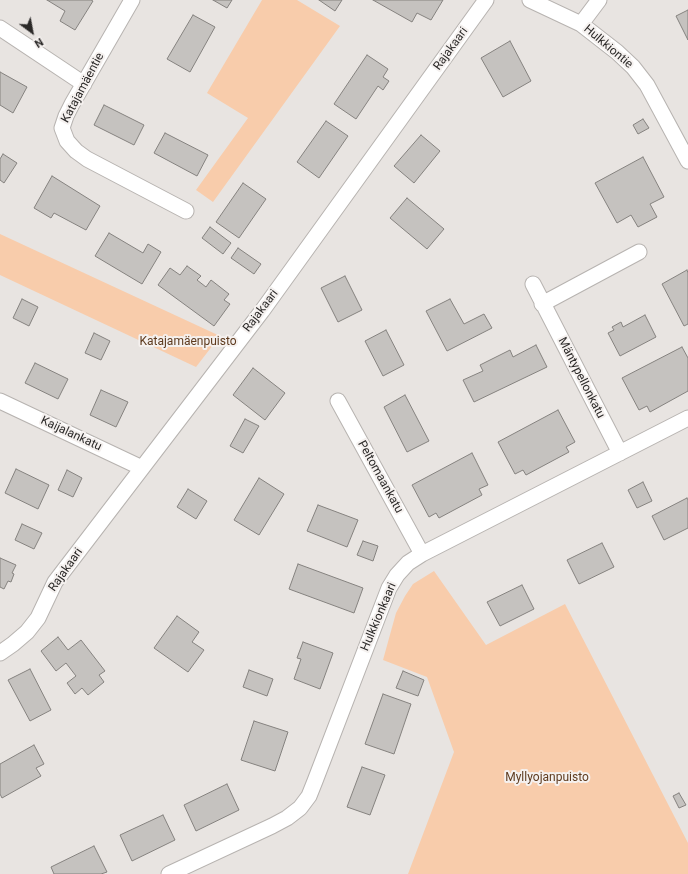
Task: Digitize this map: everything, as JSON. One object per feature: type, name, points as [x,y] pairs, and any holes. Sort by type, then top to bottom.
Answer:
[{"type":"street","name":"Katajamäentie","points":[[132,0],[66,116],[62,128],[67,141],[76,151],[87,159],[186,211]]},
{"type":"street","name":"Rajakaari","points":[[0,653],[27,632],[38,618],[55,582],[262,311],[486,0]]},
{"type":"street","name":"Hulkkiontie","points":[[530,0],[581,24],[617,52],[633,67],[647,85],[688,161]]},
{"type":"street","points":[[581,24],[599,0]]},
{"type":"street","points":[[0,28],[84,84]]},
{"type":"street","points":[[542,304],[638,252]]},
{"type":"street","name":"Mäntypellonkatu","points":[[533,284],[620,453]]},
{"type":"street","name":"Kaijalankatu","points":[[0,401],[142,468]]},
{"type":"street","name":"Peltomaankatu","points":[[338,401],[422,554]]},
{"type":"street","name":"Hulkkionkaari","points":[[169,874],[272,826],[287,818],[300,808],[309,796],[390,588],[397,575],[408,563],[422,554],[688,418]]},
{"type":"green space","points":[[262,0],[297,0],[340,26],[213,202],[196,190],[248,118],[207,93]]},
{"type":"green space","name":"Katajamäenpuisto","points":[[0,234],[220,336],[196,367],[0,275]]},
{"type":"green space","name":"Myllyojanpuisto","points":[[434,571],[486,645],[565,604],[688,843],[688,874],[408,874],[454,752],[427,677],[383,660],[396,613],[405,596],[413,584]]},
{"type":"building","points":[[47,0],[93,1],[75,30],[60,21],[65,11]]},
{"type":"building","points":[[213,0],[232,0],[227,8]]},
{"type":"building","points":[[319,0],[342,0],[335,11]]},
{"type":"building","points":[[373,0],[443,0],[431,20],[417,13],[412,22]]},
{"type":"building","points":[[688,10],[688,40],[676,16]]},
{"type":"building","points":[[193,15],[215,27],[190,72],[167,59]]},
{"type":"building","points":[[510,41],[531,81],[503,97],[481,58]]},
{"type":"building","points":[[367,55],[388,69],[383,77],[389,81],[383,90],[378,86],[356,119],[334,104]]},
{"type":"building","points":[[0,72],[27,87],[13,113],[0,105]]},
{"type":"building","points":[[104,105],[144,125],[134,145],[94,125]]},
{"type":"building","points":[[643,119],[649,128],[638,134],[633,125]]},
{"type":"building","points":[[326,121],[348,136],[319,178],[297,162]]},
{"type":"building","points":[[165,133],[208,155],[197,176],[154,153]]},
{"type":"building","points":[[421,135],[440,151],[414,183],[394,166]]},
{"type":"building","points":[[3,154],[17,163],[4,183],[0,180],[0,159]]},
{"type":"building","points":[[643,157],[664,197],[650,204],[657,217],[638,227],[631,215],[617,223],[595,183]]},
{"type":"building","points":[[52,176],[100,206],[86,230],[54,213],[51,218],[34,208]]},
{"type":"building","points":[[243,183],[266,199],[239,238],[216,222]]},
{"type":"building","points":[[407,198],[444,229],[427,249],[390,218]]},
{"type":"building","points":[[210,227],[231,243],[223,254],[202,238]]},
{"type":"building","points":[[109,233],[143,253],[148,244],[161,252],[142,284],[95,256]]},
{"type":"building","points":[[238,248],[261,264],[254,274],[231,258]]},
{"type":"building","points":[[187,266],[201,276],[197,280],[206,287],[211,280],[229,294],[224,300],[230,304],[214,326],[158,285],[170,268],[180,275]]},
{"type":"building","points":[[687,270],[688,324],[684,326],[662,284]]},
{"type":"building","points":[[345,276],[362,310],[338,322],[321,288]]},
{"type":"building","points":[[22,299],[38,307],[29,326],[13,318]]},
{"type":"building","points":[[450,299],[464,324],[484,314],[492,328],[447,351],[426,311]]},
{"type":"building","points":[[645,315],[656,337],[620,356],[608,333],[614,330],[612,327],[621,322],[623,327]]},
{"type":"building","points":[[386,330],[404,365],[383,376],[365,341]]},
{"type":"building","points":[[94,333],[110,341],[101,360],[85,353]]},
{"type":"building","points":[[536,345],[547,367],[474,402],[463,380],[483,371],[480,365],[510,350],[513,357]]},
{"type":"building","points":[[682,347],[688,358],[688,391],[650,412],[647,406],[639,410],[622,378]]},
{"type":"building","points":[[35,363],[68,379],[58,399],[25,383]]},
{"type":"building","points":[[253,368],[285,393],[265,420],[233,395]]},
{"type":"building","points":[[101,390],[128,402],[116,427],[90,415]]},
{"type":"building","points":[[405,395],[429,441],[407,452],[384,407]]},
{"type":"building","points":[[558,410],[575,442],[566,447],[569,452],[526,475],[523,470],[515,474],[498,442]]},
{"type":"building","points":[[245,419],[259,426],[243,453],[230,446]]},
{"type":"building","points":[[472,453],[488,485],[479,489],[482,495],[439,518],[436,513],[429,517],[412,485]]},
{"type":"building","points":[[16,469],[49,485],[38,509],[5,493]]},
{"type":"building","points":[[67,470],[82,478],[73,497],[58,490]]},
{"type":"building","points":[[259,478],[284,494],[259,535],[234,520]]},
{"type":"building","points":[[643,482],[652,501],[637,508],[628,490]]},
{"type":"building","points":[[188,489],[207,501],[196,519],[177,507]]},
{"type":"building","points":[[687,498],[688,528],[664,540],[652,516]]},
{"type":"building","points":[[318,505],[358,520],[347,547],[307,531]]},
{"type":"building","points":[[22,524],[42,533],[34,549],[15,540]]},
{"type":"building","points":[[363,541],[378,546],[373,561],[357,555]]},
{"type":"building","points":[[602,543],[614,567],[579,584],[567,560]]},
{"type":"building","points":[[0,558],[16,565],[12,573],[14,574],[11,582],[8,581],[4,589],[0,587]]},
{"type":"building","points":[[298,564],[363,588],[354,613],[289,589]]},
{"type":"building","points":[[522,585],[534,609],[500,626],[487,602]]},
{"type":"building","points":[[177,616],[199,632],[192,642],[204,650],[188,672],[154,648]]},
{"type":"building","points":[[58,637],[68,650],[81,640],[105,671],[99,675],[104,682],[88,695],[82,688],[75,694],[67,683],[76,676],[66,663],[56,671],[41,651]]},
{"type":"building","points":[[303,642],[333,653],[320,689],[294,679],[301,659],[297,658]]},
{"type":"building","points":[[30,669],[51,710],[30,721],[8,680]]},
{"type":"building","points":[[249,670],[273,679],[267,696],[243,687]]},
{"type":"building","points":[[403,671],[424,680],[418,696],[396,688]]},
{"type":"building","points":[[383,694],[411,704],[394,754],[365,744]]},
{"type":"building","points":[[254,721],[288,732],[275,771],[241,760]]},
{"type":"building","points":[[34,745],[44,764],[36,768],[41,776],[2,798],[0,794],[0,764]]},
{"type":"building","points":[[362,767],[385,775],[370,815],[347,807]]},
{"type":"building","points":[[227,784],[239,810],[196,831],[184,805]]},
{"type":"building","points":[[679,793],[686,805],[679,808],[673,796]]},
{"type":"building","points":[[163,815],[175,840],[132,861],[120,835]]},
{"type":"building","points":[[94,846],[107,872],[101,874],[54,874],[51,867]]}]
